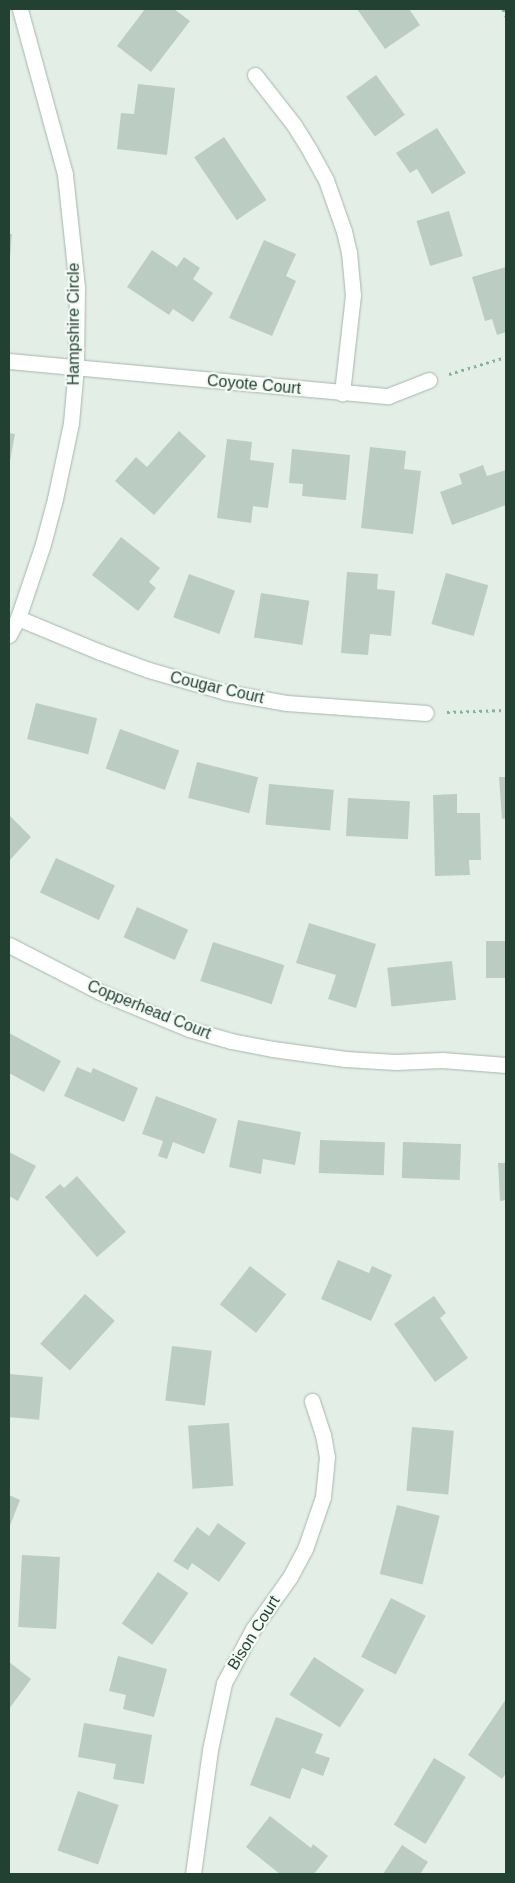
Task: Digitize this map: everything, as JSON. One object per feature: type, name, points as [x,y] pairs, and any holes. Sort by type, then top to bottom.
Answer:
[{"type":"street","name":"Hampshire Circle","points":[[9,635],[18,618],[43,544],[55,499],[71,423],[76,367],[77,286],[65,174],[20,9]]},
{"type":"street","points":[[255,75],[294,125],[326,180],[350,252],[353,296],[342,393]]},
{"type":"street","name":"Coyote Court","points":[[9,361],[388,396],[429,380]]},
{"type":"street","name":"Cougar Court","points":[[18,618],[149,670],[187,683],[233,694],[306,705],[426,712]]},
{"type":"street","name":"Copperhead Court","points":[[9,945],[100,992],[189,1028],[230,1040],[273,1049],[345,1059],[396,1062],[442,1060],[506,1065]]},
{"type":"street","name":"Bison Court","points":[[193,1874],[210,1750],[224,1683],[253,1629],[290,1577],[305,1549],[323,1497],[327,1457],[323,1435],[312,1401]]},
{"type":"path","points":[[503,9],[506,16]]},
{"type":"path","points":[[429,380],[506,358]]},
{"type":"path","points":[[426,712],[506,710]]},
{"type":"building","points":[[145,9],[174,9],[190,21],[151,72],[117,46]]},
{"type":"building","points":[[357,9],[409,9],[420,25],[385,49]]},
{"type":"building","points":[[376,75],[405,115],[375,136],[346,97]]},
{"type":"building","points":[[138,84],[175,88],[167,155],[117,149],[121,113],[134,114]]},
{"type":"building","points":[[437,128],[466,173],[432,194],[417,169],[410,173],[396,153]]},
{"type":"building","points":[[224,137],[266,200],[237,220],[194,157]]},
{"type":"building","points":[[449,211],[463,256],[430,266],[416,221]]},
{"type":"building","points":[[9,234],[12,234],[10,257],[9,257]]},
{"type":"building","points":[[264,240],[296,254],[286,276],[296,281],[272,336],[229,318]]},
{"type":"building","points":[[152,250],[177,267],[184,257],[200,268],[193,279],[213,293],[193,322],[173,309],[169,315],[127,287]]},
{"type":"building","points":[[506,267],[506,332],[497,335],[492,319],[485,321],[472,277]]},
{"type":"building","points":[[179,431],[206,456],[154,515],[115,481],[136,457],[147,467]]},
{"type":"building","points":[[9,433],[15,434],[10,461],[9,461]]},
{"type":"building","points":[[227,439],[252,442],[250,460],[274,463],[268,508],[253,506],[251,523],[217,518]]},
{"type":"building","points":[[370,447],[406,451],[404,469],[421,471],[413,534],[361,528]]},
{"type":"building","points":[[292,449],[350,455],[346,500],[302,496],[303,484],[289,483]]},
{"type":"building","points":[[483,465],[487,476],[506,470],[506,505],[452,525],[440,492],[462,484],[459,474]]},
{"type":"building","points":[[121,537],[160,568],[149,582],[156,588],[138,611],[92,575]]},
{"type":"building","points":[[347,572],[378,574],[377,589],[395,591],[391,636],[370,634],[368,655],[341,653]]},
{"type":"building","points":[[446,573],[488,585],[474,636],[431,624]]},
{"type":"building","points":[[189,574],[235,591],[219,634],[173,617]]},
{"type":"building","points":[[261,593],[309,601],[302,645],[254,637]]},
{"type":"building","points":[[36,703],[97,718],[88,754],[27,739]]},
{"type":"building","points":[[120,729],[179,751],[165,790],[106,768]]},
{"type":"building","points":[[197,762],[258,777],[249,813],[188,798]]},
{"type":"building","points":[[499,777],[506,777],[506,818],[502,819]]},
{"type":"building","points":[[269,784],[334,790],[330,831],[265,825]]},
{"type":"building","points":[[457,794],[457,813],[480,813],[481,860],[469,860],[470,875],[435,876],[433,795]]},
{"type":"building","points":[[348,798],[410,801],[408,839],[346,836]]},
{"type":"building","points":[[9,815],[31,837],[9,861]]},
{"type":"building","points":[[56,858],[115,885],[99,920],[40,892]]},
{"type":"building","points":[[137,907],[188,930],[175,960],[124,937]]},
{"type":"building","points":[[309,923],[376,944],[356,1008],[328,999],[336,975],[296,963]]},
{"type":"building","points":[[486,941],[506,941],[506,978],[486,978]]},
{"type":"building","points":[[213,942],[284,965],[272,1004],[200,981]]},
{"type":"building","points":[[452,961],[456,1000],[391,1007],[387,968]]},
{"type":"building","points":[[9,1033],[61,1061],[44,1092],[9,1073]]},
{"type":"building","points":[[77,1067],[91,1073],[93,1068],[138,1088],[124,1122],[64,1096]]},
{"type":"building","points":[[156,1096],[217,1119],[204,1154],[173,1142],[167,1159],[158,1156],[163,1141],[142,1134]]},
{"type":"building","points":[[238,1120],[301,1132],[295,1165],[263,1159],[261,1174],[229,1167]]},
{"type":"building","points":[[320,1140],[385,1142],[384,1175],[319,1173]]},
{"type":"building","points":[[403,1142],[461,1144],[460,1180],[402,1178]]},
{"type":"building","points":[[9,1152],[36,1166],[18,1201],[9,1196]]},
{"type":"building","points":[[498,1163],[506,1163],[506,1200],[500,1201]]},
{"type":"building","points":[[77,1176],[126,1232],[97,1257],[45,1197],[60,1184],[64,1188]]},
{"type":"building","points":[[338,1260],[369,1273],[372,1266],[392,1275],[371,1321],[321,1299]]},
{"type":"building","points":[[250,1266],[286,1294],[256,1333],[220,1305]]},
{"type":"building","points":[[85,1294],[115,1321],[70,1371],[40,1344]]},
{"type":"building","points":[[434,1296],[446,1313],[440,1318],[468,1358],[435,1382],[394,1324]]},
{"type":"building","points":[[172,1346],[212,1351],[205,1405],[165,1401]]},
{"type":"building","points":[[9,1374],[43,1377],[39,1420],[9,1417]]},
{"type":"building","points":[[229,1423],[233,1486],[192,1489],[188,1426]]},
{"type":"building","points":[[412,1427],[454,1431],[448,1494],[406,1491]]},
{"type":"building","points":[[9,1495],[20,1500],[9,1528]]},
{"type":"building","points":[[397,1505],[440,1516],[423,1585],[380,1574]]},
{"type":"building","points":[[218,1523],[246,1543],[219,1582],[192,1563],[188,1570],[173,1561],[197,1527],[209,1536]]},
{"type":"building","points":[[22,1555],[60,1557],[56,1629],[18,1627]]},
{"type":"building","points":[[158,1572],[188,1593],[152,1645],[122,1624]]},
{"type":"building","points":[[391,1598],[426,1616],[396,1675],[361,1657]]},
{"type":"building","points":[[118,1656],[167,1669],[154,1717],[123,1709],[126,1695],[109,1691]]},
{"type":"building","points":[[314,1657],[364,1690],[340,1727],[289,1695]]},
{"type":"building","points":[[9,1662],[31,1679],[9,1709]]},
{"type":"building","points":[[506,1699],[506,1773],[502,1779],[468,1755]]},
{"type":"building","points":[[276,1717],[323,1734],[315,1753],[330,1758],[323,1776],[302,1768],[290,1799],[250,1785]]},
{"type":"building","points":[[84,1723],[152,1735],[144,1784],[113,1779],[116,1764],[78,1757]]},
{"type":"building","points":[[434,1758],[466,1777],[426,1844],[394,1825]]},
{"type":"building","points":[[78,1791],[119,1805],[98,1865],[57,1851]]},
{"type":"building","points":[[270,1816],[311,1848],[313,1844],[328,1856],[314,1874],[280,1874],[246,1847]]},
{"type":"building","points":[[402,1845],[428,1862],[420,1874],[383,1874]]}]
